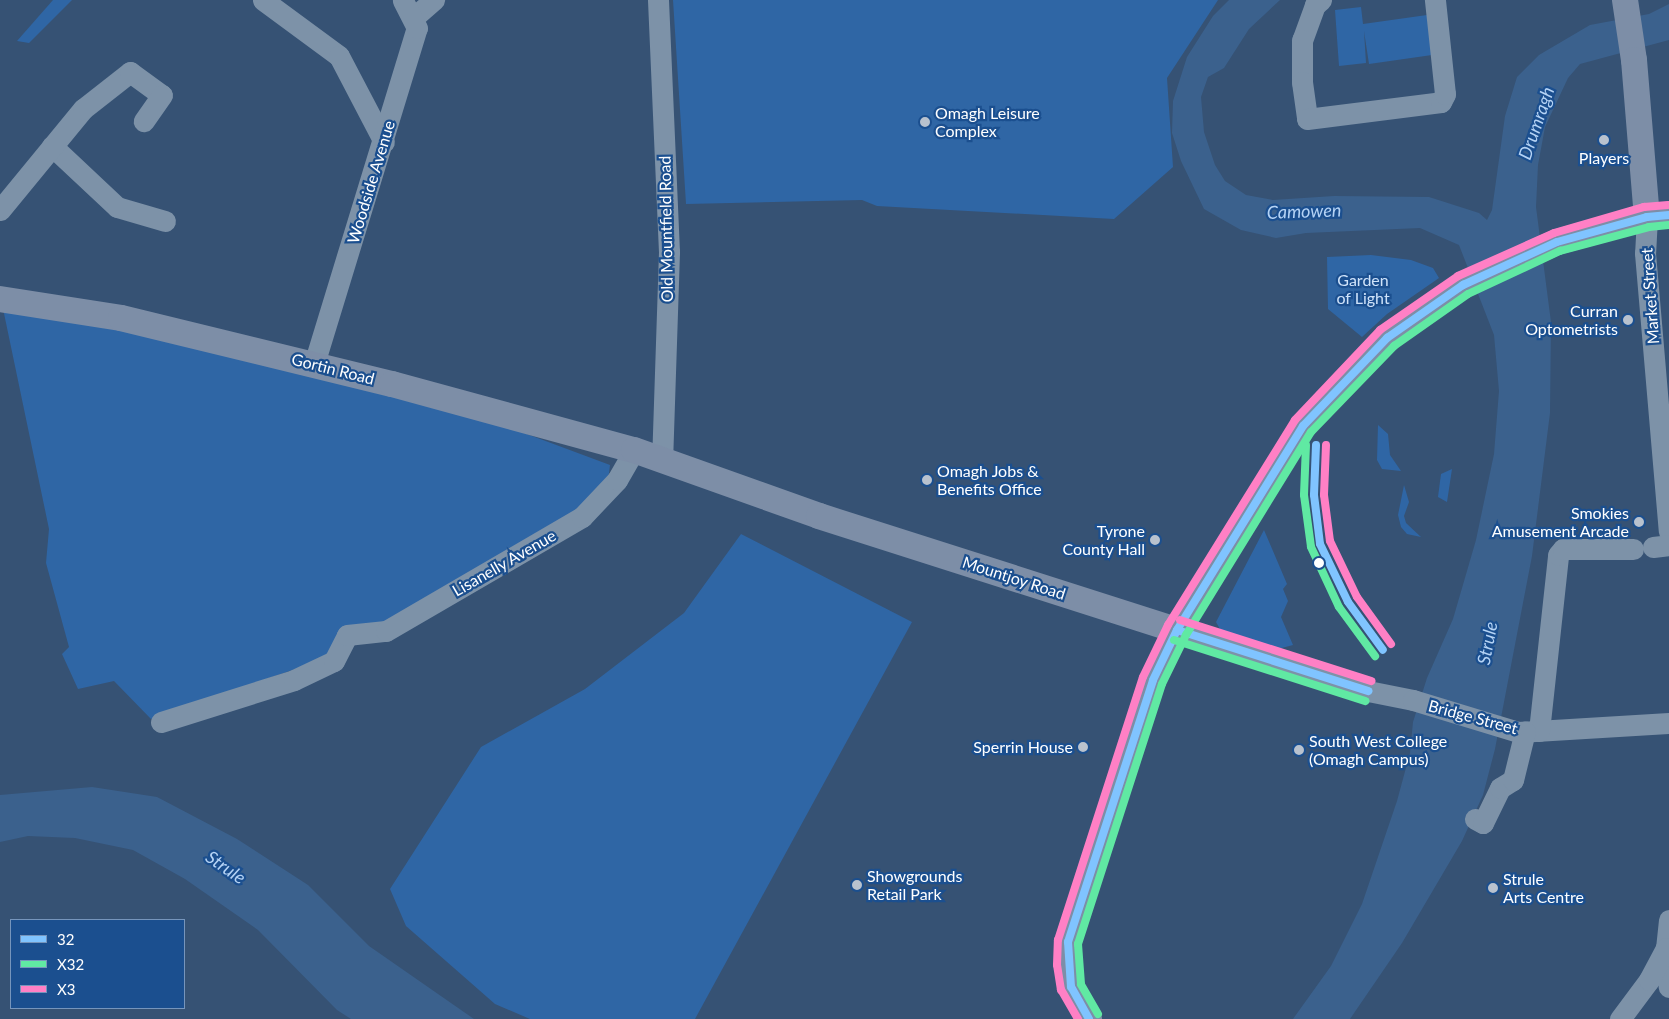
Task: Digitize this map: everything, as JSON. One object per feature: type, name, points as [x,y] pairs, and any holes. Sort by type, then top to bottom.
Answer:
[{"type":"main road","name":"Market Street","points":[[1625,4],[1658,216]]},
{"type":"main road","points":[[1089,1019],[1071,987],[1067,964],[1068,942],[1153,680],[1177,630],[1302,426],[1387,338],[1464,285],[1557,242],[1658,216]]},
{"type":"main road","name":"Gortin Road","points":[[0,299],[121,318],[314,364],[662,458]]},
{"type":"main road","name":"Mountjoy Road","points":[[662,458],[819,516],[1177,630]]},
{"type":"street","points":[[263,0],[339,56],[384,142]]},
{"type":"street","points":[[408,9],[434,0]]},
{"type":"street","name":"Old Mountfield Road","points":[[658,0],[669,252],[662,458]]},
{"type":"street","points":[[1321,0],[1315,5],[1302,40],[1302,82],[1307,119],[1441,102],[1445,94],[1434,0]]},
{"type":"street","name":"Woodside Avenue","points":[[314,364],[384,142],[417,28],[408,9]]},
{"type":"street","points":[[0,210],[83,109],[130,72],[162,95],[144,121]]},
{"type":"street","points":[[52,146],[117,207],[164,222]]},
{"type":"street","name":"Market Street","points":[[1658,216],[1645,253],[1669,532]]},
{"type":"street","name":"Lisanelly Avenue","points":[[161,722],[294,680],[334,661],[347,635],[386,631],[582,517],[617,480],[634,450]]},
{"type":"street","points":[[1476,819],[1483,823],[1500,788],[1517,783],[1528,731],[1558,555],[1563,549],[1652,547]]},
{"type":"street","name":"Mountjoy Road","points":[[1177,630],[1368,691]]},
{"type":"street","name":"Bridge Street","points":[[1368,691],[1413,700],[1528,731],[1669,723]]},
{"type":"street","points":[[1669,920],[1666,948],[1669,987]]},
{"type":"street","points":[[1620,1019],[1649,980],[1666,948]]},
{"type":"green space","points":[[53,0],[72,0],[29,43],[17,41]]},
{"type":"green space","name":"Omagh Leisure Complex","points":[[673,0],[1218,0],[1167,78],[1173,167],[1114,219],[877,206],[862,200],[686,204]]},
{"type":"green space","points":[[1361,7],[1363,24],[1427,15],[1432,55],[1369,64],[1364,31],[1366,63],[1339,66],[1335,10]]},
{"type":"green space","name":"Garden of Light","points":[[1371,255],[1411,260],[1433,268],[1439,278],[1387,314],[1362,337],[1328,309],[1327,257]]},
{"type":"green space","points":[[1,299],[392,384],[610,465],[608,481],[572,514],[330,657],[151,719],[114,681],[78,689],[62,654],[69,647],[46,563],[49,529]]},
{"type":"green space","points":[[1378,425],[1388,434],[1390,455],[1401,471],[1382,469],[1377,460]]},
{"type":"green space","points":[[1452,469],[1447,502],[1438,497],[1441,474]]},
{"type":"green space","points":[[1404,485],[1409,502],[1404,516],[1406,523],[1421,537],[1407,534],[1401,527],[1398,515]]},
{"type":"green space","points":[[1264,530],[1287,584],[1283,589],[1288,601],[1281,617],[1293,645],[1278,649],[1221,631],[1216,622]]},
{"type":"green space","points":[[741,534],[912,622],[695,1019],[530,1019],[495,1004],[406,926],[390,889],[481,747],[585,689],[684,613]]},
{"type":"water","points":[[1229,0],[1280,0],[1249,29],[1224,68],[1208,77],[1201,97],[1204,132],[1215,165],[1225,181],[1246,195],[1273,200],[1334,196],[1429,197],[1479,213],[1487,220],[1492,210],[1505,116],[1517,77],[1539,55],[1590,25],[1649,14],[1669,4],[1669,40],[1580,64],[1568,78],[1545,127],[1538,165],[1536,207],[1551,322],[1550,413],[1532,556],[1495,749],[1483,795],[1462,841],[1402,943],[1350,1019],[1293,1019],[1331,966],[1362,904],[1397,801],[1410,753],[1413,722],[1427,678],[1453,619],[1476,540],[1494,454],[1499,391],[1494,335],[1459,245],[1420,228],[1306,233],[1276,238],[1241,230],[1204,209],[1181,161],[1172,133],[1173,101],[1187,57],[1213,16]]},
{"type":"water","name":"Strule","points":[[92,787],[157,797],[237,839],[308,885],[369,946],[474,1019],[351,1019],[337,1010],[258,930],[185,879],[133,850],[75,838],[28,836],[0,842],[0,795]]},
{"type":"transit line","name":"X3","points":[[1078,1019],[1061,990],[1057,965],[1058,940],[1143,677],[1168,625],[1295,420],[1380,330],[1458,276],[1554,233],[1644,207],[1668,205]]},
{"type":"transit line","name":"32","points":[[1089,1019],[1071,987],[1068,942],[1153,680],[1177,630],[1303,426],[1387,338],[1463,285],[1557,242],[1647,217],[1669,215]]},
{"type":"transit line","name":"X32","points":[[1098,1014],[1081,984],[1078,944],[1162,684],[1186,635],[1311,432],[1394,346],[1468,294],[1560,251],[1649,227],[1669,225]]},
{"type":"transit line","name":"X32","points":[[1306,445],[1304,495],[1311,547],[1339,607],[1375,656]]},
{"type":"transit line","name":"32","points":[[1316,445],[1314,495],[1320,544],[1348,602],[1383,650]]},
{"type":"transit line","name":"X3","points":[[1326,445],[1324,495],[1330,541],[1357,597],[1391,644]]},
{"type":"transit line","name":"X3","points":[[1180,620],[1371,681]]},
{"type":"transit line","name":"32","points":[[1177,630],[1368,691]]},
{"type":"transit line","name":"X32","points":[[1174,640],[1365,701]]},
{"type":"place","name":"Omagh Leisure Complex","points":[[925,122]]},
{"type":"place","name":"Players","points":[[1604,140]]},
{"type":"place","name":"Curran Optometrists","points":[[1628,320]]},
{"type":"place","name":"Omagh Jobs & Benefits Office","points":[[927,480]]},
{"type":"place","name":"Smokies Amusement Arcade","points":[[1639,522]]},
{"type":"place","name":"Tyrone County Hall","points":[[1155,540]]},
{"type":"place","name":"Sperrin House","points":[[1083,747]]},
{"type":"place","name":"South West College (Omagh Campus)","points":[[1299,750]]},
{"type":"place","name":"Showgrounds Retail Park","points":[[857,885]]},
{"type":"place","name":"Strule Arts Centre","points":[[1493,888]]},
{"type":"water label","name":"Drumragh","points":[[1536,123]]},
{"type":"water label","name":"Camowen","points":[[1304,211]]}]
